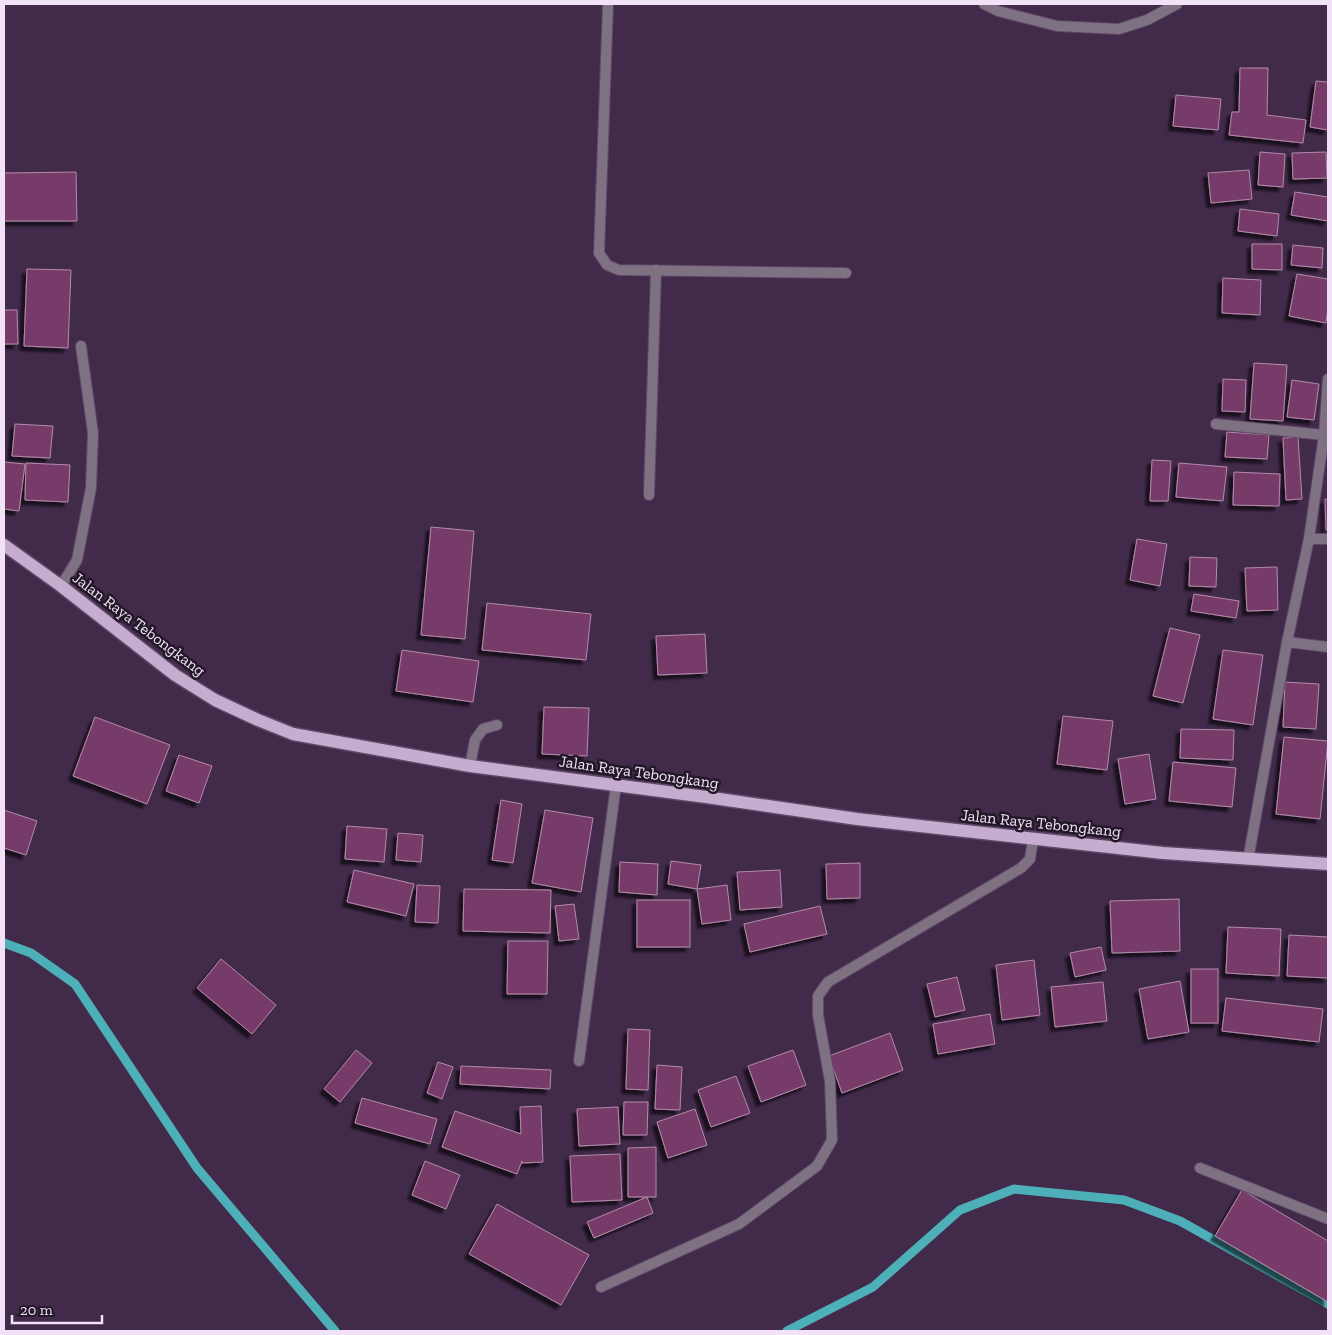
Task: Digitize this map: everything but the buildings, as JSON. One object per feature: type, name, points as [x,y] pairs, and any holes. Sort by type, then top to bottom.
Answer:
[{"type":"main road","name":"Jalan Raya Tebongkang","points":[[4,545],[61,586],[175,675],[215,700],[294,734],[470,766],[857,819],[1163,853],[1328,864]]},
{"type":"street","points":[[608,4],[599,253],[606,265],[619,270],[846,273]]},
{"type":"street","points":[[984,4],[998,11],[1057,26],[1119,29],[1147,20],[1177,4]]},
{"type":"street","points":[[648,496],[656,270]]},
{"type":"street","points":[[61,586],[77,560],[91,488],[93,433],[81,346]]},
{"type":"street","points":[[1248,860],[1287,642],[1309,539],[1324,435],[1328,385]]},
{"type":"street","points":[[1216,424],[1324,435]]},
{"type":"street","points":[[1309,539],[1328,539]]},
{"type":"street","points":[[1287,642],[1328,648]]},
{"type":"street","points":[[470,766],[475,740],[483,729],[497,725]]},
{"type":"street","points":[[579,1060],[616,785]]},
{"type":"street","points":[[601,1287],[739,1224],[817,1166],[832,1140],[830,1081],[818,1015],[818,996],[828,982],[1021,868],[1030,859],[1033,839]]},
{"type":"street","points":[[1200,1168],[1328,1219]]},
{"type":"waterway","points":[[4,943],[31,953],[75,984],[197,1168],[335,1331]]},
{"type":"waterway","points":[[787,1331],[873,1287],[960,1210],[1014,1189],[1124,1200],[1180,1221],[1328,1304]]}]
